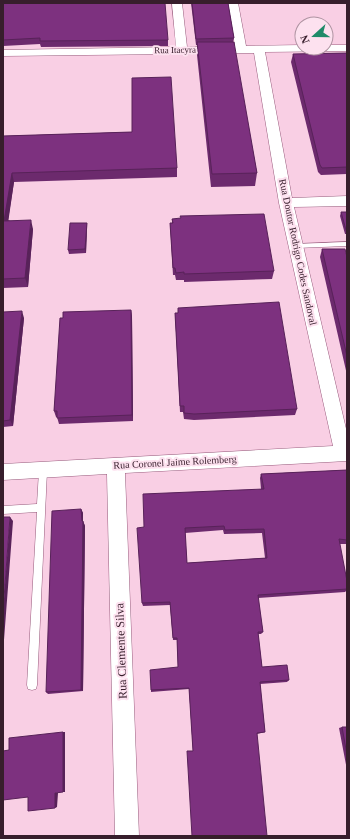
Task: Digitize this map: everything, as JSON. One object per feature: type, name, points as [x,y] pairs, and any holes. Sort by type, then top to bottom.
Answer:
[{"type":"street","points":[[177,3],[182,50]]},
{"type":"street","points":[[233,3],[241,50]]},
{"type":"street","name":"Rua Itacyra","points":[[3,53],[347,48]]},
{"type":"street","name":"Rua Doutor Rodrigo Codes Sandoval","points":[[259,50],[286,203],[345,453]]},
{"type":"street","points":[[286,203],[347,201]]},
{"type":"street","name":"Rua Coronel Jaime Rolemberg","points":[[3,472],[44,471],[116,465],[345,453]]},
{"type":"street","name":"Rua Clemente Silva","points":[[116,465],[127,836]]},
{"type":"lane","points":[[296,246],[347,244]]},
{"type":"lane","points":[[32,685],[44,471]]},
{"type":"lane","points":[[3,510],[42,508]]},
{"type":"building","points":[[3,3],[165,3],[168,40],[40,41],[40,38],[3,40]]},
{"type":"building","points":[[192,3],[228,3],[234,38],[196,39]]},
{"type":"building","points":[[197,42],[234,42],[257,173],[212,174]]},
{"type":"building","points":[[334,53],[347,53],[347,167],[322,168],[293,54],[294,56],[334,56]]},
{"type":"building","points":[[171,77],[177,168],[12,173],[4,221],[31,220],[25,278],[3,279],[3,136],[132,132],[132,78]]},
{"type":"building","points":[[341,212],[347,212],[347,230],[346,230]]},
{"type":"building","points":[[264,214],[274,271],[176,273],[175,268],[173,268],[170,223],[173,223],[172,219],[181,218],[180,216]]},
{"type":"building","points":[[70,223],[87,223],[85,249],[68,250]]},
{"type":"building","points":[[322,249],[345,249],[347,257],[347,356]]},
{"type":"building","points":[[279,302],[297,409],[194,414],[184,413],[184,406],[180,406],[175,313],[178,313],[178,308]]},
{"type":"building","points":[[131,310],[132,415],[57,418],[57,411],[54,411],[60,318],[63,318],[63,312]]},
{"type":"building","points":[[22,311],[10,420],[3,421],[3,312]]},
{"type":"building","points":[[347,470],[347,540],[339,539],[347,581],[347,589],[258,595],[263,632],[258,632],[262,667],[287,665],[289,680],[260,682],[265,732],[257,733],[267,836],[192,836],[187,751],[193,751],[189,688],[151,690],[150,670],[178,667],[177,638],[173,638],[170,602],[142,603],[137,528],[144,527],[143,494],[264,489],[261,474]],"holes":[[[224,526],[225,530],[264,529],[267,558],[187,563],[185,528]]]},
{"type":"building","points":[[81,509],[83,521],[81,690],[46,692],[52,511]]},
{"type":"building","points":[[3,517],[10,517],[3,612]]},
{"type":"building","points":[[342,727],[347,727],[347,755]]},
{"type":"building","points":[[63,732],[63,792],[55,793],[55,808],[28,811],[28,797],[3,800],[3,751],[9,750],[9,738]]}]
